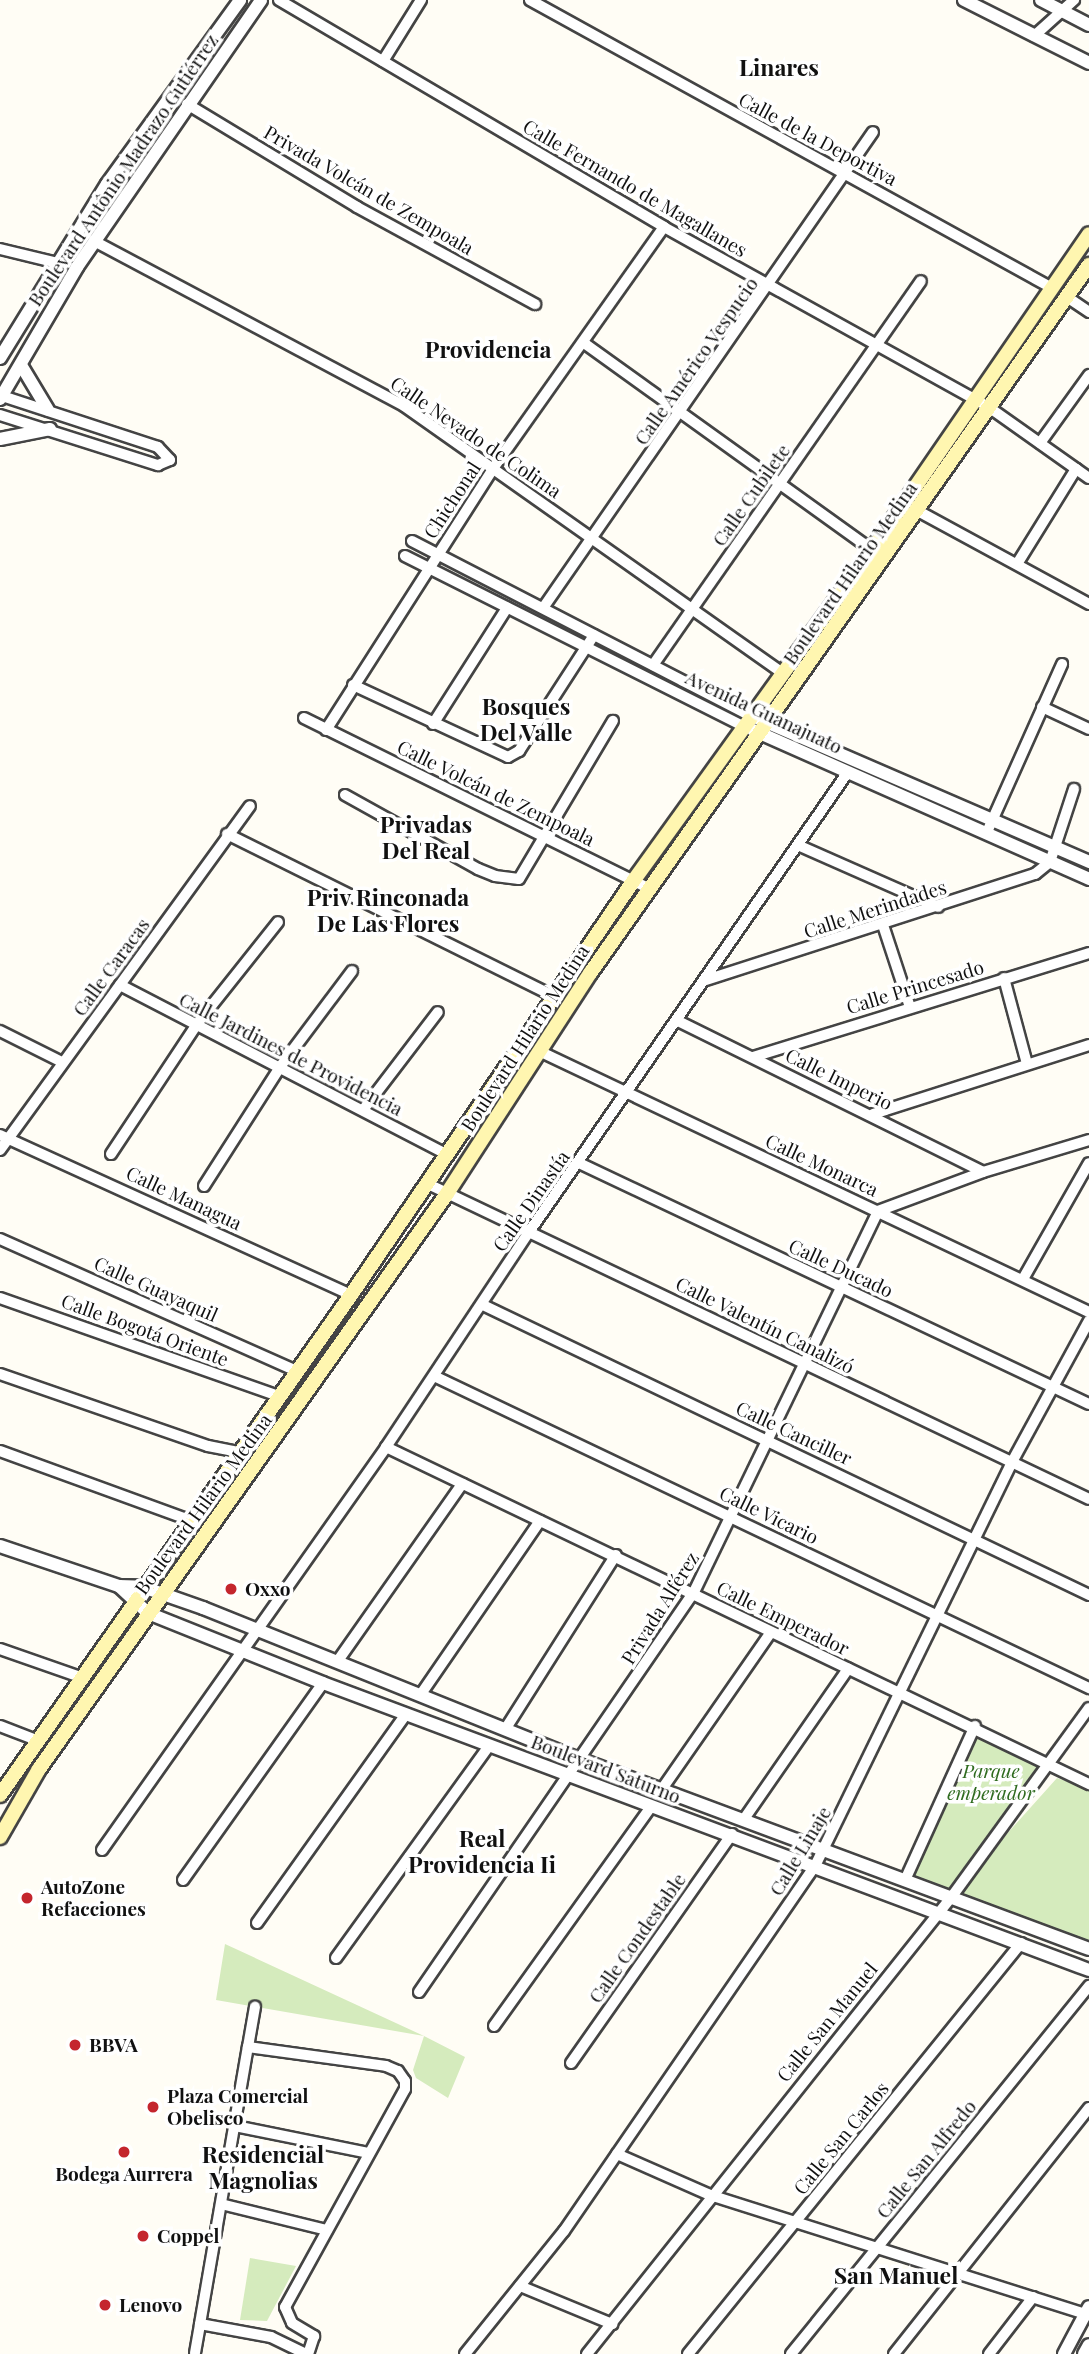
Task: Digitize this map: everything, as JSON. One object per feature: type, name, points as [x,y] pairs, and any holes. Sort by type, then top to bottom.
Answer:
[{"type":"main road","name":"Boulevard Hilario Medina","points":[[0,1795],[190,1520],[351,1295],[634,880],[872,550],[1089,234]]},
{"type":"main road","name":"Boulevard Hilario Medina","points":[[0,1837],[39,1769],[446,1195],[539,1051],[650,889],[1089,265]]},
{"type":"main road","points":[[705,780],[720,789]]},
{"type":"street","name":"Boulevard Antônio Madrazo Gutiérrez","points":[[0,358],[4,347],[107,184],[240,0]]},
{"type":"street","name":"Boulevard Antônio Madrazo Gutiérrez","points":[[1,397],[94,242],[261,0]]},
{"type":"street","name":"Calle Fernando de Magallanes","points":[[279,0],[664,227],[990,408],[1089,478]]},
{"type":"street","points":[[383,61],[421,0]]},
{"type":"street","name":"Calle de la Deportiva","points":[[530,0],[1052,288]]},
{"type":"street","points":[[964,0],[1089,63]]},
{"type":"street","points":[[1041,0],[1089,25]]},
{"type":"street","points":[[1034,36],[1065,13],[1074,0]]},
{"type":"street","name":"Privada Volcán de Zempoala","points":[[187,104],[357,208],[535,304]]},
{"type":"street","name":"Calle Américo Vespucio","points":[[543,608],[591,537],[681,415],[873,131]]},
{"type":"street","name":"Chichonal","points":[[326,730],[494,467],[664,227]]},
{"type":"street","name":"Calle Nevado de Colima","points":[[94,242],[404,406],[494,467],[692,612],[782,673]]},
{"type":"street","points":[[0,248],[58,263]]},
{"type":"street","name":"Calle Cubilete","points":[[653,664],[692,612],[778,484],[921,281]]},
{"type":"street","points":[[1067,297],[1089,312]]},
{"type":"street","points":[[584,343],[872,550]]},
{"type":"street","points":[[20,365],[48,410]]},
{"type":"street","points":[[1041,443],[1089,375]]},
{"type":"street","points":[[0,415],[158,465],[170,460],[158,447],[1,397]]},
{"type":"street","points":[[0,439],[50,429]]},
{"type":"street","points":[[1017,564],[1076,469]]},
{"type":"street","points":[[918,511],[1089,604]]},
{"type":"street","name":"Avenida Guanajuato","points":[[412,541],[653,664],[747,721]]},
{"type":"street","name":"Avenida Guanajuato","points":[[405,556],[587,648],[747,721],[994,818],[1089,862]]},
{"type":"street","points":[[433,724],[507,608]]},
{"type":"street","points":[[353,685],[493,752],[513,756],[594,635]]},
{"type":"street","points":[[988,832],[1062,664]]},
{"type":"street","points":[[1042,707],[1089,729]]},
{"type":"street","points":[[304,718],[326,730]]},
{"type":"street","points":[[345,795],[478,869],[507,879],[523,874],[542,835],[613,721]]},
{"type":"street","name":"Avenida Guanajuato","points":[[765,728],[848,772],[1089,879]]},
{"type":"street","name":"Calle Volcán de Zempoala","points":[[326,730],[650,889]]},
{"type":"street","name":"Calle Dinastía","points":[[102,1850],[386,1447],[483,1305],[529,1232],[800,846],[848,772]]},
{"type":"street","points":[[1050,862],[1073,789]]},
{"type":"street","name":"Calle Caracas","points":[[0,1150],[3,1137],[120,985],[227,834],[250,806]]},
{"type":"street","points":[[227,834],[554,996]]},
{"type":"street","points":[[800,846],[938,906]]},
{"type":"street","name":"Calle Merindades","points":[[705,980],[1005,887],[1050,862]]},
{"type":"street","points":[[111,1154],[197,1024],[278,922]]},
{"type":"street","points":[[883,926],[910,1007]]},
{"type":"street","name":"Calle Princesado","points":[[753,1057],[1089,953]]},
{"type":"street","points":[[204,1186],[279,1068],[352,971]]},
{"type":"street","points":[[1004,978],[1027,1064]]},
{"type":"street","name":"Calle Jardines de Providencia","points":[[120,985],[446,1154]]},
{"type":"street","points":[[363,1110],[438,1012]]},
{"type":"street","name":"Calle Imperio","points":[[678,1021],[873,1114],[983,1172]]},
{"type":"street","points":[[0,1031],[62,1062]]},
{"type":"street","points":[[873,1114],[1089,1045]]},
{"type":"street","name":"Calle Monarca","points":[[539,1051],[1089,1312]]},
{"type":"street","name":"Calle Managua","points":[[3,1137],[351,1295]]},
{"type":"street","points":[[877,1211],[983,1172],[1089,1140]]},
{"type":"street","name":"Calle Ducado","points":[[579,1163],[1089,1404]]},
{"type":"street","points":[[1023,1279],[1089,1163]]},
{"type":"street","name":"Calle Valentín Canalizó","points":[[426,1183],[446,1195],[1089,1499]]},
{"type":"street","name":"Privada Alférez","points":[[419,1992],[568,1776],[582,1760],[693,1594],[733,1516],[877,1211]]},
{"type":"street","name":"Calle Guayaquil","points":[[0,1239],[297,1371]]},
{"type":"street","name":"Calle Bogotá Oriente","points":[[0,1298],[279,1396]]},
{"type":"street","name":"Calle Canciller","points":[[483,1305],[1089,1595]]},
{"type":"street","name":"Calle Linaje","points":[[466,2354],[520,2286],[617,2154],[815,1866],[1012,1462],[1089,1321]]},
{"type":"street","points":[[0,1374],[208,1446],[240,1452]]},
{"type":"street","name":"Calle Vicario","points":[[434,1376],[733,1516],[937,1617],[1089,1688]]},
{"type":"street","name":"Calle Emperador","points":[[386,1447],[616,1555],[848,1669],[975,1726],[1089,1784]]},
{"type":"street","points":[[0,1451],[190,1520]]},
{"type":"street","points":[[337,1662],[462,1483]]},
{"type":"street","points":[[421,1694],[540,1521]]},
{"type":"street","name":"Boulevard Saturno","points":[[0,1546],[119,1586],[143,1587],[163,1593],[582,1760],[953,1895],[1089,1949]]},
{"type":"street","points":[[506,1728],[616,1555]]},
{"type":"street","name":"Boulevard Saturno","points":[[119,1586],[133,1603],[148,1613],[323,1683],[650,1808],[732,1834],[1089,1970]]},
{"type":"street","points":[[662,1789],[771,1632]]},
{"type":"street","points":[[0,1649],[80,1677]]},
{"type":"street","points":[[744,1819],[848,1669]]},
{"type":"street","points":[[183,1880],[323,1683]]},
{"type":"street","name":"Calle San Manuel","points":[[587,2354],[710,2195],[953,1895],[1051,1766],[1089,1708]]},
{"type":"street","points":[[257,1923],[406,1714]]},
{"type":"street","points":[[906,1878],[975,1726]]},
{"type":"street","points":[[0,1727],[37,1740]]},
{"type":"street","points":[[336,1958],[489,1746]]},
{"type":"street","points":[[494,2026],[650,1808]]},
{"type":"street","name":"Calle Condestable","points":[[571,2063],[732,1834]]},
{"type":"street","name":"Calle San Carlos","points":[[688,2354],[1021,1943]]},
{"type":"street","name":"Calle San Alfredo","points":[[791,2354],[1089,1986]]},
{"type":"street","points":[[195,2353],[255,2007]]},
{"type":"street","points":[[200,2324],[271,2337],[307,2354],[314,2336],[292,2323],[285,2307],[405,2089],[398,2071],[248,2048]]},
{"type":"street","points":[[894,2354],[1089,2108]]},
{"type":"street","points":[[234,2126],[369,2153]]},
{"type":"street","points":[[617,2154],[710,2195],[794,2224],[1088,2312],[1064,2354]]},
{"type":"street","points":[[221,2204],[327,2230]]},
{"type":"street","points":[[520,2286],[612,2324]]},
{"type":"street","points":[[989,2354],[1033,2297]]},
{"type":"street","points":[[1084,2354],[1089,2345]]},
{"type":"green space","name":"Parque emperador","points":[[975,1726],[1051,1766],[961,1885],[1057,1778],[1089,1789],[1089,1942],[906,1878]]},
{"type":"green space","points":[[225,1944],[424,2036],[216,2000]]},
{"type":"green space","points":[[424,2036],[465,2057],[448,2098],[416,2078],[413,2070]]},
{"type":"green space","points":[[250,2258],[296,2266],[267,2321],[240,2320]]},
{"type":"place","name":"Oxxo","points":[[231,1589]]},
{"type":"place","name":"AutoZone Refacciones","points":[[27,1898]]},
{"type":"place","name":"BBVA","points":[[75,2045]]},
{"type":"place","name":"Plaza Comercial Obelisco","points":[[153,2107]]},
{"type":"place","name":"Bodega Aurrera","points":[[124,2152]]},
{"type":"place","name":"Coppel","points":[[143,2236]]},
{"type":"place","name":"Lenovo","points":[[105,2305]]},
{"type":"district","name":"Linares","points":[[779,67]]},
{"type":"district","name":"Providencia","points":[[488,349]]},
{"type":"district","name":"Bosques Del Valle","points":[[526,719]]},
{"type":"district","name":"Privadas Del Real","points":[[426,837]]},
{"type":"district","name":"Priv Rinconada De Las Flores","points":[[388,910]]},
{"type":"district","name":"Real Providencia Ii","points":[[482,1851]]},
{"type":"district","name":"Residencial Magnolias","points":[[263,2167]]},
{"type":"district","name":"San Manuel","points":[[896,2275]]}]
